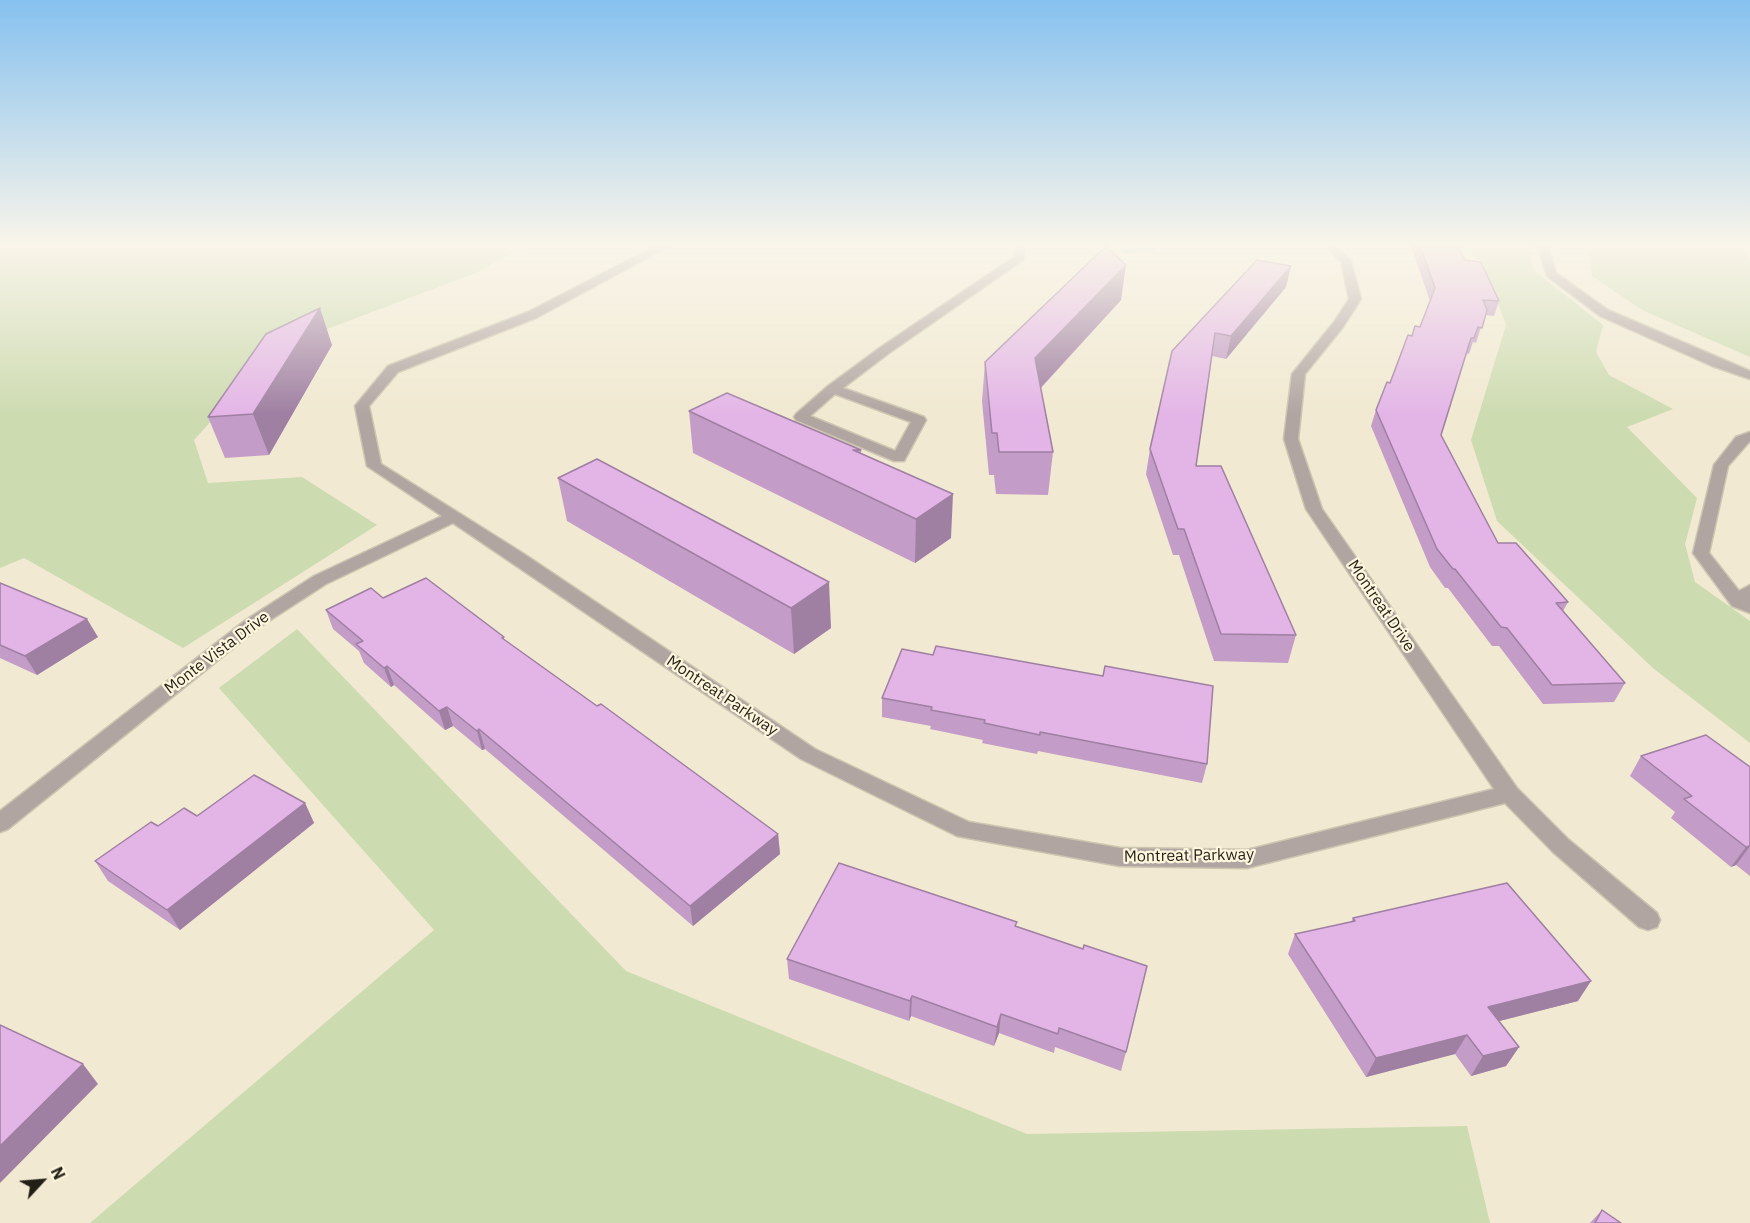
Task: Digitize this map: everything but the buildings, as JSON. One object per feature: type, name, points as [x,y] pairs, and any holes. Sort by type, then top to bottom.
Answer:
[{"type":"street","name":"Montreat Parkway","points":[[561,300],[532,315],[393,369],[362,406],[374,466],[808,754],[965,830],[1120,857],[1247,859],[1509,794]]},
{"type":"street","points":[[833,389],[919,420],[899,458],[801,417],[833,389],[885,350],[958,300]]},
{"type":"street","name":"Montreat Drive","points":[[1354,300],[1339,324],[1299,374],[1292,439],[1314,509],[1509,794],[1561,846],[1648,920]]},
{"type":"street","points":[[1586,300],[1604,313],[1717,363],[1750,375]]},
{"type":"street","points":[[1746,600],[1701,554],[1720,465],[1741,440],[1750,436]]},
{"type":"street","name":"Monte Vista Drive","points":[[0,823],[252,624],[320,580],[454,517]]},
{"type":"green space","points":[[0,300],[404,300],[277,348],[194,440],[208,483],[302,477],[377,525],[183,648],[24,558],[0,568]]},
{"type":"green space","points":[[1497,300],[1572,300],[1603,325],[1596,352],[1609,375],[1673,409],[1627,427],[1697,498],[1685,544],[1695,582],[1750,621],[1750,743],[1654,669],[1497,521],[1471,440],[1506,325]]},
{"type":"green space","points":[[1627,300],[1750,300],[1750,357],[1642,310]]},
{"type":"green space","points":[[297,629],[626,971],[1027,1134],[1467,1126],[1490,1223],[90,1223],[434,930],[219,688]]}]
